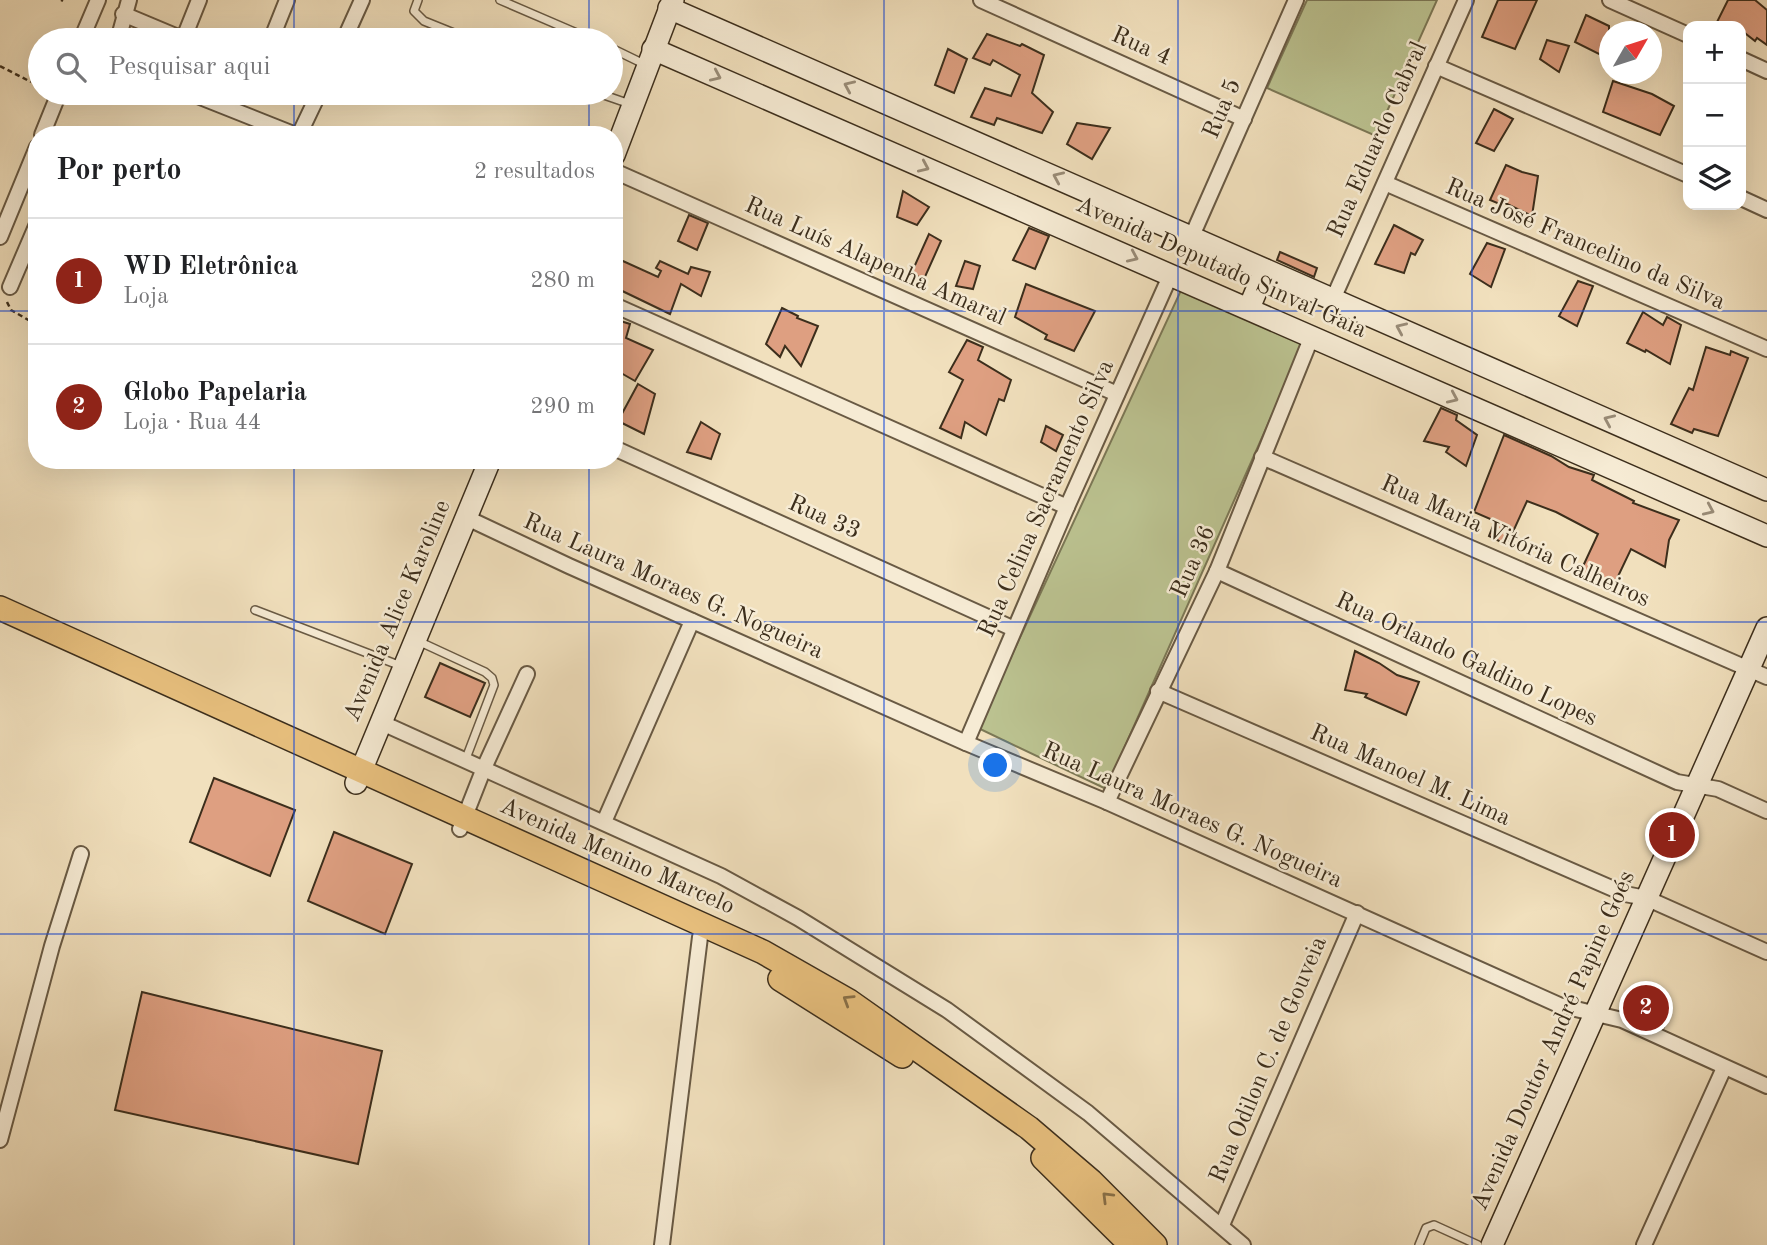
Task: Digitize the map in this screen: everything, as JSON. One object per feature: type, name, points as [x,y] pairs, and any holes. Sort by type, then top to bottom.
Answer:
[{"type":"main road","name":"Avenida Menino Marcelo","points":[[0,608],[359,777]]},
{"type":"main road","name":"Avenida Menino Marcelo","points":[[0,624],[764,952],[849,1001],[1028,1128],[1091,1181],[1155,1245]]},
{"type":"main road","name":"Avenida Menino Marcelo","points":[[463,823],[786,981],[905,1057],[1041,1156],[1131,1245]]},
{"type":"street","points":[[86,28],[98,0]]},
{"type":"street","points":[[120,28],[129,0]]},
{"type":"street","points":[[189,28],[200,0]]},
{"type":"street","points":[[276,28],[287,0]]},
{"type":"street","points":[[349,28],[362,0]]},
{"type":"street","name":"Rua 4","points":[[981,0],[1244,119]]},
{"type":"street","name":"Rua 5","points":[[1192,236],[1294,0]]},
{"type":"street","name":"Rua Eduardo Cabral","points":[[1333,299],[1466,0]]},
{"type":"street","points":[[1610,0],[1683,33]]},
{"type":"street","points":[[623,130],[671,4]]},
{"type":"street","name":"Avenida Deputado Sinval Gaia","points":[[671,4],[1265,270],[1767,490]]},
{"type":"street","points":[[123,15],[155,28]]},
{"type":"street","name":"Avenida Deputado Sinval Gaia","points":[[650,57],[1171,274],[1767,536]]},
{"type":"street","points":[[1746,61],[1767,71]]},
{"type":"street","points":[[1436,66],[1683,173]]},
{"type":"street","points":[[46,126],[54,105]]},
{"type":"street","points":[[221,105],[274,126]]},
{"type":"street","points":[[301,126],[311,105]]},
{"type":"street","points":[[0,237],[28,169]]},
{"type":"street","name":"Rua Luís Alapenha Amaral","points":[[623,175],[1117,394]]},
{"type":"street","name":"Rua José Francelino da Silva","points":[[1385,183],[1767,349]]},
{"type":"street","points":[[1746,200],[1767,210]]},
{"type":"street","points":[[10,287],[28,245]]},
{"type":"street","points":[[1249,308],[1265,270]]},
{"type":"street","name":"Rua Celina Sacramento Silva","points":[[966,743],[1171,274]]},
{"type":"street","points":[[623,309],[1067,507]]},
{"type":"street","name":"Rua 36","points":[[1107,802],[1216,571],[1312,336]]},
{"type":"street","name":"Rua 33","points":[[623,451],[1014,629]]},
{"type":"street","name":"Rua Maria Vitória Calheiros","points":[[1262,457],[1758,673]]},
{"type":"street","name":"Avenida Alice Karoline","points":[[359,777],[486,469]]},
{"type":"street","name":"Rua Laura Moraes G. Nogueira","points":[[465,517],[692,621],[966,743],[1107,802],[1559,1005],[1622,1020],[1767,1086]]},
{"type":"street","name":"Rua Orlando Galdino Lopes","points":[[1216,571],[1677,782],[1718,789],[1767,811]]},
{"type":"street","points":[[604,821],[692,621]]},
{"type":"street","name":"Avenida Doutor André Papine Goés","points":[[1492,1245],[1698,785],[1758,673],[1767,628]]},
{"type":"street","points":[[463,823],[484,768],[527,674]]},
{"type":"street","name":"Rua Manoel M. Lima","points":[[1158,691],[1625,894],[1646,898],[1767,952]]},
{"type":"street","points":[[380,722],[604,821],[721,876],[787,912],[947,1010],[1088,1112],[1243,1245]]},
{"type":"street","points":[[0,1140],[52,946],[81,854]]},
{"type":"street","name":"Rua Odilon C. de Gouveia","points":[[1222,1225],[1357,913]]},
{"type":"street","points":[[662,1245],[700,937]]},
{"type":"street","points":[[1644,1245],[1724,1068]]},
{"type":"lane","points":[[418,0],[414,11],[424,21],[441,28]]},
{"type":"lane","points":[[500,0],[565,28]]},
{"type":"lane","points":[[623,51],[650,57]]},
{"type":"lane","points":[[623,102],[632,105]]},
{"type":"lane","points":[[255,610],[403,666]]},
{"type":"lane","points":[[414,640],[485,672],[492,678],[494,685],[464,761]]},
{"type":"lane","points":[[1419,1245],[1426,1228],[1434,1225],[1478,1245]]},
{"type":"path","points":[[0,66],[28,80]]},
{"type":"path","points":[[10,287],[5,298],[11,310],[28,320]]},
{"type":"green space","points":[[1307,0],[1437,0],[1376,136],[1267,88]]},
{"type":"green space","points":[[1183,286],[1304,343],[1106,789],[978,728]]},
{"type":"building","points":[[1498,0],[1537,0],[1515,49],[1482,37]]},
{"type":"building","points":[[1728,0],[1755,0],[1767,10],[1767,45],[1746,34],[1746,21],[1718,21]]},
{"type":"building","points":[[1586,15],[1599,21],[1599,54],[1575,42]]},
{"type":"building","points":[[987,34],[1020,46],[1022,44],[1044,55],[1032,93],[1053,112],[1042,133],[997,118],[994,125],[971,117],[985,88],[1011,96],[1020,75],[993,60],[990,65],[973,58]]},
{"type":"building","points":[[1547,40],[1569,46],[1559,72],[1540,59]]},
{"type":"building","points":[[948,49],[967,59],[954,93],[935,85]]},
{"type":"building","points":[[1612,84],[1622,84],[1652,94],[1674,106],[1660,135],[1603,112]]},
{"type":"building","points":[[1494,109],[1513,119],[1494,151],[1476,143]]},
{"type":"building","points":[[1077,123],[1110,128],[1092,159],[1067,144]]},
{"type":"building","points":[[1506,165],[1538,176],[1532,216],[1503,202],[1502,205],[1490,200]]},
{"type":"building","points":[[903,191],[929,207],[917,225],[897,217]]},
{"type":"building","points":[[689,215],[708,223],[697,250],[678,241]]},
{"type":"building","points":[[1394,225],[1423,240],[1415,255],[1411,253],[1404,273],[1375,264]]},
{"type":"building","points":[[1029,228],[1049,236],[1035,269],[1013,260]]},
{"type":"building","points":[[929,234],[941,241],[924,279],[911,274]]},
{"type":"building","points":[[1487,243],[1505,249],[1491,287],[1470,274]]},
{"type":"building","points":[[1280,252],[1317,268],[1314,277],[1277,260]]},
{"type":"building","points":[[623,261],[658,277],[661,271],[656,268],[660,261],[688,274],[691,267],[710,272],[701,296],[681,284],[670,314],[623,291]]},
{"type":"building","points":[[965,261],[980,266],[973,289],[956,286]]},
{"type":"building","points":[[1578,281],[1593,286],[1577,326],[1559,316]]},
{"type":"building","points":[[1026,284],[1095,311],[1074,351],[1045,339],[1047,335],[1015,317]]},
{"type":"building","points":[[782,308],[798,316],[797,318],[818,326],[801,366],[785,346],[780,357],[766,344]]},
{"type":"building","points":[[1643,312],[1663,325],[1667,317],[1681,325],[1670,364],[1627,343]]},
{"type":"building","points":[[623,322],[630,324],[626,338],[653,350],[635,381],[623,374]]},
{"type":"building","points":[[967,340],[983,347],[978,360],[1011,380],[1004,401],[999,399],[986,435],[965,422],[961,438],[940,428],[963,380],[949,372]]},
{"type":"building","points":[[1706,347],[1730,355],[1731,351],[1748,358],[1718,436],[1694,429],[1692,433],[1671,424],[1689,388],[1693,390]]},
{"type":"building","points":[[638,384],[655,394],[644,434],[623,424],[623,412]]},
{"type":"building","points":[[1441,408],[1457,415],[1456,420],[1477,435],[1466,466],[1446,452],[1449,447],[1424,441]]},
{"type":"building","points":[[701,422],[720,434],[711,459],[687,452]]},
{"type":"building","points":[[1046,426],[1063,435],[1056,451],[1041,442]]},
{"type":"building","points":[[1504,435],[1569,467],[1594,475],[1592,480],[1634,501],[1633,503],[1679,520],[1669,540],[1665,567],[1631,549],[1612,589],[1578,577],[1598,534],[1556,512],[1527,501],[1507,545],[1489,536],[1495,521],[1474,512]]},
{"type":"building","points":[[1355,651],[1397,675],[1419,682],[1406,715],[1365,697],[1367,694],[1345,690]]},
{"type":"building","points":[[440,663],[485,683],[470,717],[425,697]]},
{"type":"building","points":[[214,778],[295,810],[270,876],[190,842]]},
{"type":"building","points":[[334,832],[412,864],[385,934],[308,901]]},
{"type":"building","points":[[1629,990],[1671,1009],[1664,1027],[1621,1006]]},
{"type":"building","points":[[142,992],[382,1051],[358,1164],[115,1110]]},
{"type":"place","name":"WD Eletrônica","points":[[1672,835]]},
{"type":"place","name":"Globo Papelaria","points":[[1646,1008]]}]
